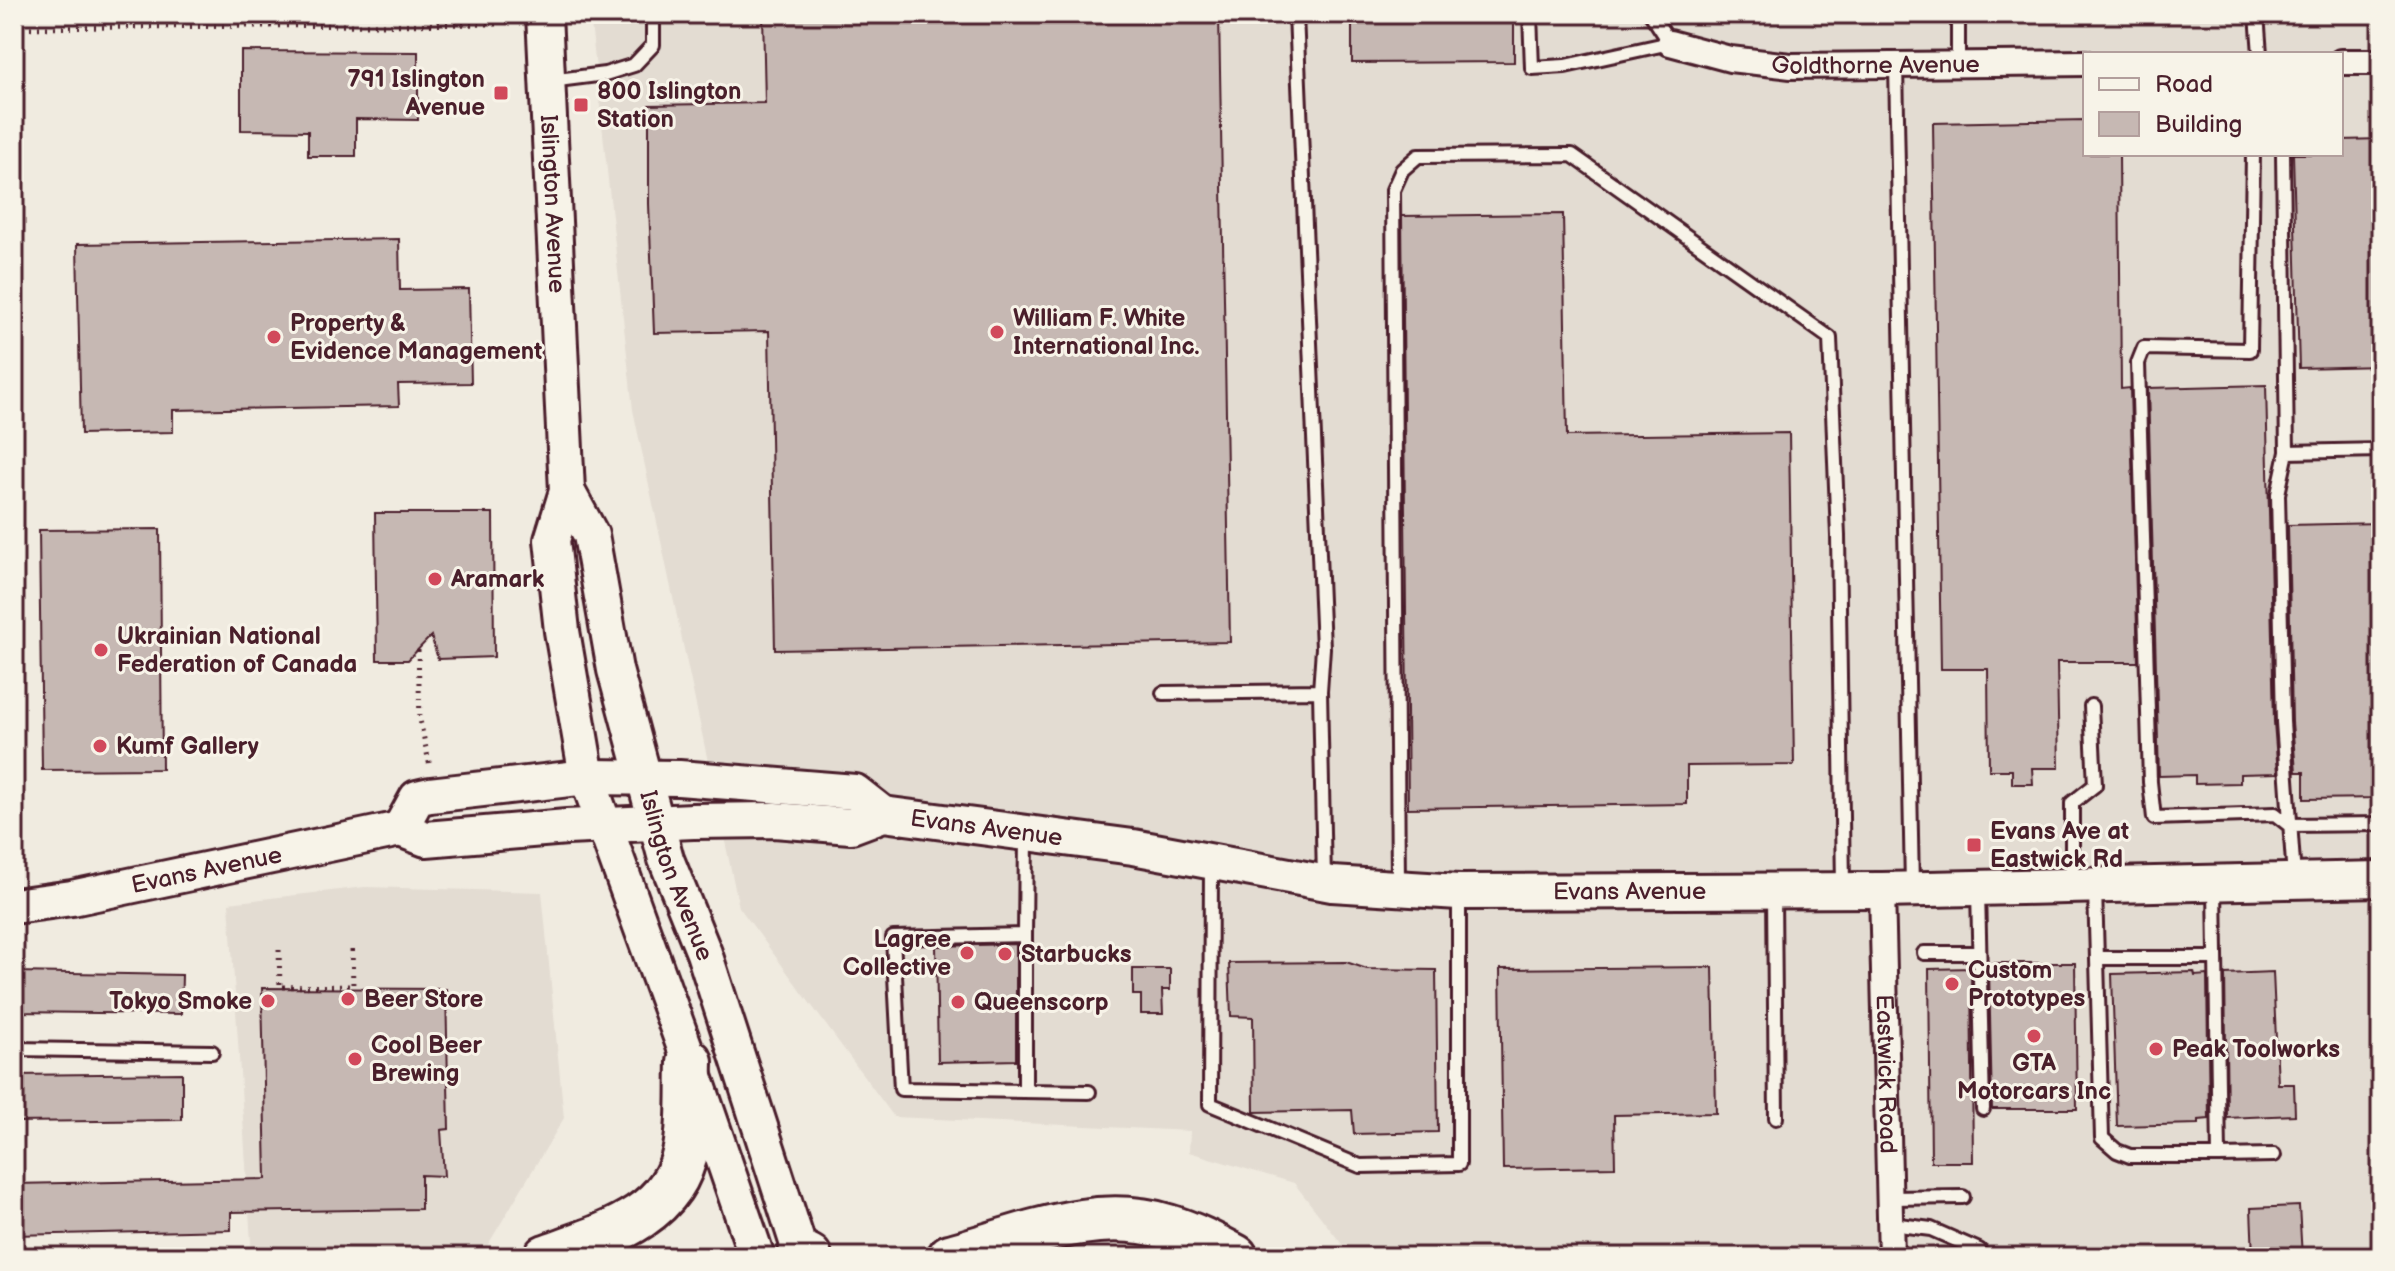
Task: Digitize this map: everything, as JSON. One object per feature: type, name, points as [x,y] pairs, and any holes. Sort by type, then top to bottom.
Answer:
[{"type":"highway","points":[[546,1257],[622,1229],[669,1192],[686,1147],[690,1062]]},
{"type":"highway","points":[[950,1257],[1063,1224],[1135,1220],[1196,1236],[1235,1257]]},
{"type":"main road","name":"Islington Avenue","points":[[544,14],[567,491],[552,540],[562,631],[587,777],[757,1257]]},
{"type":"main road","name":"Islington Avenue","points":[[567,491],[591,535],[615,670],[666,859],[709,967],[804,1256]]},
{"type":"main road","name":"Evans Avenue","points":[[400,829],[417,798],[587,777],[748,782],[855,792],[883,814]]},
{"type":"main road","name":"Evans Avenue","points":[[14,906],[72,898],[400,829],[426,839],[656,822],[774,820],[851,826],[883,814],[1026,832],[1324,882],[1459,892],[1897,890],[2381,879]]},
{"type":"street","name":"Goldthorne Avenue","points":[[1670,43],[1730,59],[1791,66],[2083,63]]},
{"type":"street","points":[[2343,62],[2381,62]]},
{"type":"street","name":"Eastwick Road","points":[[1891,1257],[1897,890]]},
{"type":"lane","points":[[547,81],[605,74],[634,65],[653,45],[653,14]]},
{"type":"lane","points":[[1296,14],[1323,648],[1320,691],[1324,882]]},
{"type":"lane","points":[[1530,14],[1532,68],[1565,66],[1670,43],[1651,14]]},
{"type":"lane","points":[[1958,14],[1958,64]]},
{"type":"lane","points":[[2257,14],[2260,52]]},
{"type":"lane","points":[[1896,65],[1897,890]]},
{"type":"lane","points":[[1398,888],[1393,190],[1402,170],[1418,156],[1572,155],[1830,338],[1838,536],[1843,890]]},
{"type":"lane","points":[[2253,156],[2250,350],[2144,348],[2138,363],[2150,782],[2154,818],[2275,814],[2289,825],[2381,824]]},
{"type":"lane","points":[[2283,156],[2287,452],[2278,494],[2283,722],[2294,881]]},
{"type":"lane","points":[[2287,452],[2381,450]]},
{"type":"lane","points":[[1163,693],[1320,691]]},
{"type":"lane","points":[[2091,706],[2095,785],[2072,803],[2097,958],[2102,1138],[2117,1151],[2130,1156],[2274,1155]]},
{"type":"lane","points":[[1025,1090],[1026,832]]},
{"type":"lane","points":[[1211,862],[1210,1104],[1360,1166],[1459,1164],[1459,892]]},
{"type":"lane","points":[[2215,883],[2219,1156]]},
{"type":"lane","points":[[1978,888],[1983,1109]]},
{"type":"lane","points":[[1774,891],[1776,1118]]},
{"type":"lane","points":[[1025,935],[893,938],[901,1089],[1089,1092]]},
{"type":"lane","points":[[1924,953],[1979,953]]},
{"type":"lane","points":[[2097,958],[2216,958]]},
{"type":"lane","points":[[14,1049],[212,1052]]},
{"type":"lane","points":[[1890,1198],[1963,1197]]},
{"type":"lane","points":[[1891,1224],[1931,1229],[1979,1250],[1983,1257]]},
{"type":"path","points":[[14,28],[499,24]]},
{"type":"path","points":[[418,650],[420,720],[430,768]]},
{"type":"path","points":[[14,652],[26,651]]},
{"type":"path","points":[[279,950],[280,987],[353,986],[352,949]]},
{"type":"shaded area","points":[[590,14],[2381,14],[2381,1257],[1352,1257],[1294,1183],[1189,1152],[1190,1131],[894,1117],[739,907],[633,410]]},
{"type":"shaded area","points":[[365,887],[542,892],[564,1118],[486,1248],[466,1248],[459,1257],[252,1257],[229,903]]},
{"type":"building","name":"William F. White International Inc.","points":[[763,14],[1219,14],[1230,642],[775,650],[769,331],[654,333],[649,204],[649,105],[765,103]]},
{"type":"building","points":[[1352,14],[1514,14],[1514,62],[1352,63]]},
{"type":"building","points":[[241,51],[418,52],[418,120],[356,119],[356,156],[308,156],[308,131],[241,130]]},
{"type":"building","points":[[2083,120],[2083,156],[2119,156],[2121,389],[2130,388],[2138,662],[2057,662],[2059,768],[2032,768],[2033,784],[2012,784],[2012,770],[1989,770],[1988,669],[1941,669],[1933,123]]},
{"type":"building","points":[[2381,139],[2381,366],[2299,368],[2293,156],[2343,156],[2343,140]]},
{"type":"building","points":[[1563,214],[1567,436],[1789,433],[1794,765],[1687,766],[1687,804],[1408,808],[1402,216]]},
{"type":"building","name":"Property & Evidence Management","points":[[399,239],[400,290],[469,289],[471,383],[398,384],[399,406],[173,410],[173,432],[81,434],[77,244]]},
{"type":"building","points":[[2266,385],[2274,722],[2278,773],[2240,774],[2240,783],[2195,784],[2195,775],[2159,776],[2148,388]]},
{"type":"building","name":"Aramark","points":[[375,513],[493,513],[494,657],[438,659],[431,636],[408,660],[377,660]]},
{"type":"building","points":[[2381,523],[2381,798],[2304,799],[2304,772],[2296,772],[2292,722],[2288,525]]},
{"type":"building","name":"Ukrainian National Federation of Canada","points":[[160,529],[162,769],[42,770],[39,530]]},
{"type":"building","points":[[1016,944],[1016,1060],[938,1062],[936,946]]},
{"type":"building","points":[[1346,962],[1367,969],[1436,970],[1438,1132],[1354,1134],[1352,1110],[1254,1112],[1253,1017],[1231,1016],[1229,963]]},
{"type":"building","name":"GTA Motorcars Inc","points":[[1992,963],[2075,963],[2077,1109],[1992,1109],[1989,968],[1992,968]]},
{"type":"building","points":[[1713,967],[1716,1113],[1614,1115],[1615,1167],[1503,1169],[1500,969]]},
{"type":"building","points":[[1971,968],[1973,1162],[1931,1162],[1929,969]]},
{"type":"building","points":[[1133,969],[1170,969],[1170,990],[1162,990],[1163,1014],[1141,1014],[1141,995],[1133,995]]},
{"type":"building","points":[[14,972],[182,975],[181,1014],[14,1012]]},
{"type":"building","name":"Peak Toolworks","points":[[2194,972],[2195,976],[2207,975],[2209,1119],[2199,1120],[2199,1124],[2117,1126],[2112,974]]},
{"type":"building","points":[[2273,972],[2278,1084],[2294,1084],[2295,1115],[2227,1118],[2225,974]]},
{"type":"building","name":"Cool Beer Brewing","points":[[262,988],[446,989],[449,1129],[441,1130],[444,1176],[421,1175],[421,1209],[231,1212],[231,1230],[14,1235],[14,1184],[266,1179]]},
{"type":"building","points":[[182,1073],[182,1120],[14,1122],[14,1075]]},
{"type":"building","points":[[2299,1206],[2302,1257],[2253,1257],[2251,1208]]},
{"type":"place","name":"791 Islington Avenue","points":[[501,93]]},
{"type":"place","name":"800 Islington Station","points":[[581,105]]},
{"type":"place","name":"William F. White International Inc.","points":[[997,332]]},
{"type":"place","name":"Property & Evidence Management","points":[[274,337]]},
{"type":"place","name":"Aramark","points":[[435,579]]},
{"type":"place","name":"Ukrainian National Federation of Canada","points":[[101,650]]},
{"type":"place","name":"Kumf Gallery","points":[[100,746]]},
{"type":"place","name":"Evans Ave at Eastwick Rd","points":[[1974,845]]},
{"type":"place","name":"Lagree Collective","points":[[967,953]]},
{"type":"place","name":"Starbucks","points":[[1005,954]]},
{"type":"place","name":"Custom Prototypes","points":[[1952,984]]},
{"type":"place","name":"Beer Store","points":[[348,999]]},
{"type":"place","name":"Tokyo Smoke","points":[[268,1001]]},
{"type":"place","name":"Queenscorp","points":[[958,1002]]},
{"type":"place","name":"GTA Motorcars Inc","points":[[2034,1036]]},
{"type":"place","name":"Peak Toolworks","points":[[2156,1049]]},
{"type":"place","name":"Cool Beer Brewing","points":[[355,1059]]}]
